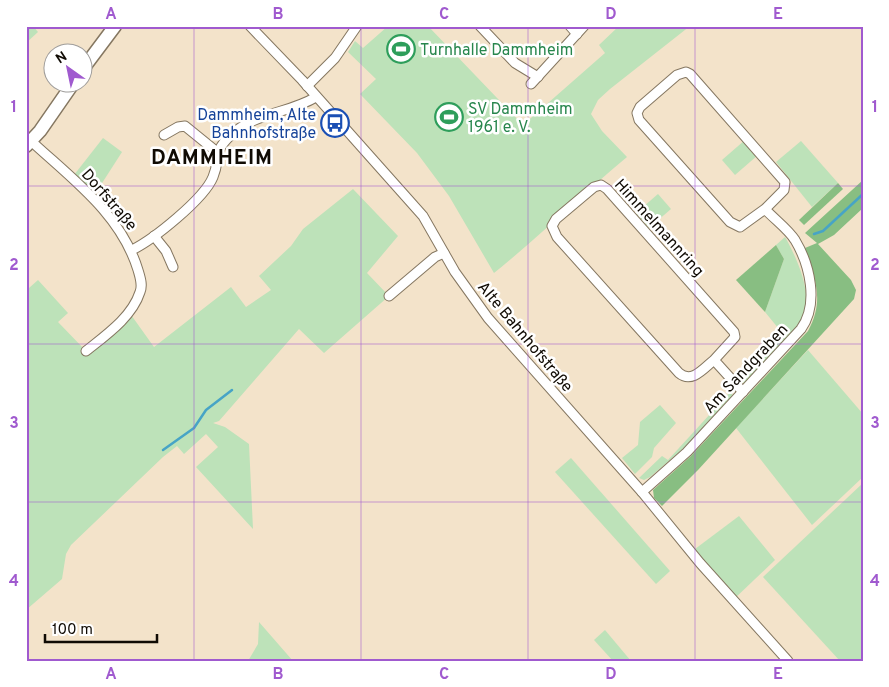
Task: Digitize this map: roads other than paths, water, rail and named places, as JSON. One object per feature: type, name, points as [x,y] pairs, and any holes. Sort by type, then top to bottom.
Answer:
[{"type":"street","points":[[92,57],[115,26]]},
{"type":"street","name":"Alte Bahnhofstraße","points":[[250,26],[307,86],[423,216],[461,282],[488,318],[642,492],[695,558],[788,661]]},
{"type":"street","points":[[307,86],[335,58],[357,26]]},
{"type":"street","points":[[480,26],[515,63],[538,77]]},
{"type":"street","points":[[570,26],[577,34]]},
{"type":"street","points":[[531,84],[584,26]]},
{"type":"street","points":[[686,72],[690,74],[786,182],[785,188],[765,209],[740,227],[730,222],[639,120],[637,113],[640,106],[677,75],[686,72]]},
{"type":"street","points":[[29,144],[67,92]]},
{"type":"street","points":[[164,135],[178,126],[185,126],[218,152],[230,136],[249,122],[316,97]]},
{"type":"street","name":"Dorfstraße","points":[[29,144],[98,204],[132,250],[154,236],[207,188],[214,176],[218,152]]},
{"type":"street","name":"Himmelmannring","points":[[601,185],[607,188],[734,332],[735,337],[714,360],[690,377],[686,378],[679,373],[556,237],[552,226],[556,219],[594,187],[601,185]]},
{"type":"street","name":"Am Sandgraben","points":[[642,492],[687,452],[801,329],[808,317],[812,302],[810,281],[794,239],[765,209]]},
{"type":"street","points":[[154,236],[166,251],[173,267]]},
{"type":"street","points":[[86,351],[125,316],[137,301],[141,284],[132,250]]},
{"type":"street","points":[[389,296],[435,257],[444,253]]},
{"type":"street","points":[[714,360],[743,392]]},
{"type":"waterway","points":[[814,234],[823,231],[863,194]]},
{"type":"waterway","points":[[163,450],[194,428],[206,410],[232,390]]},
{"type":"place","name":"Turnhalle Dammheim","points":[[401,49]]},
{"type":"place","name":"SV Dammheim 1961 e. V.","points":[[449,117]]},
{"type":"place","name":"Dammheim, Alte Bahnhofstraße","points":[[335,123]]},
{"type":"district","name":"DAMMHEIM","points":[[212,157]]}]
